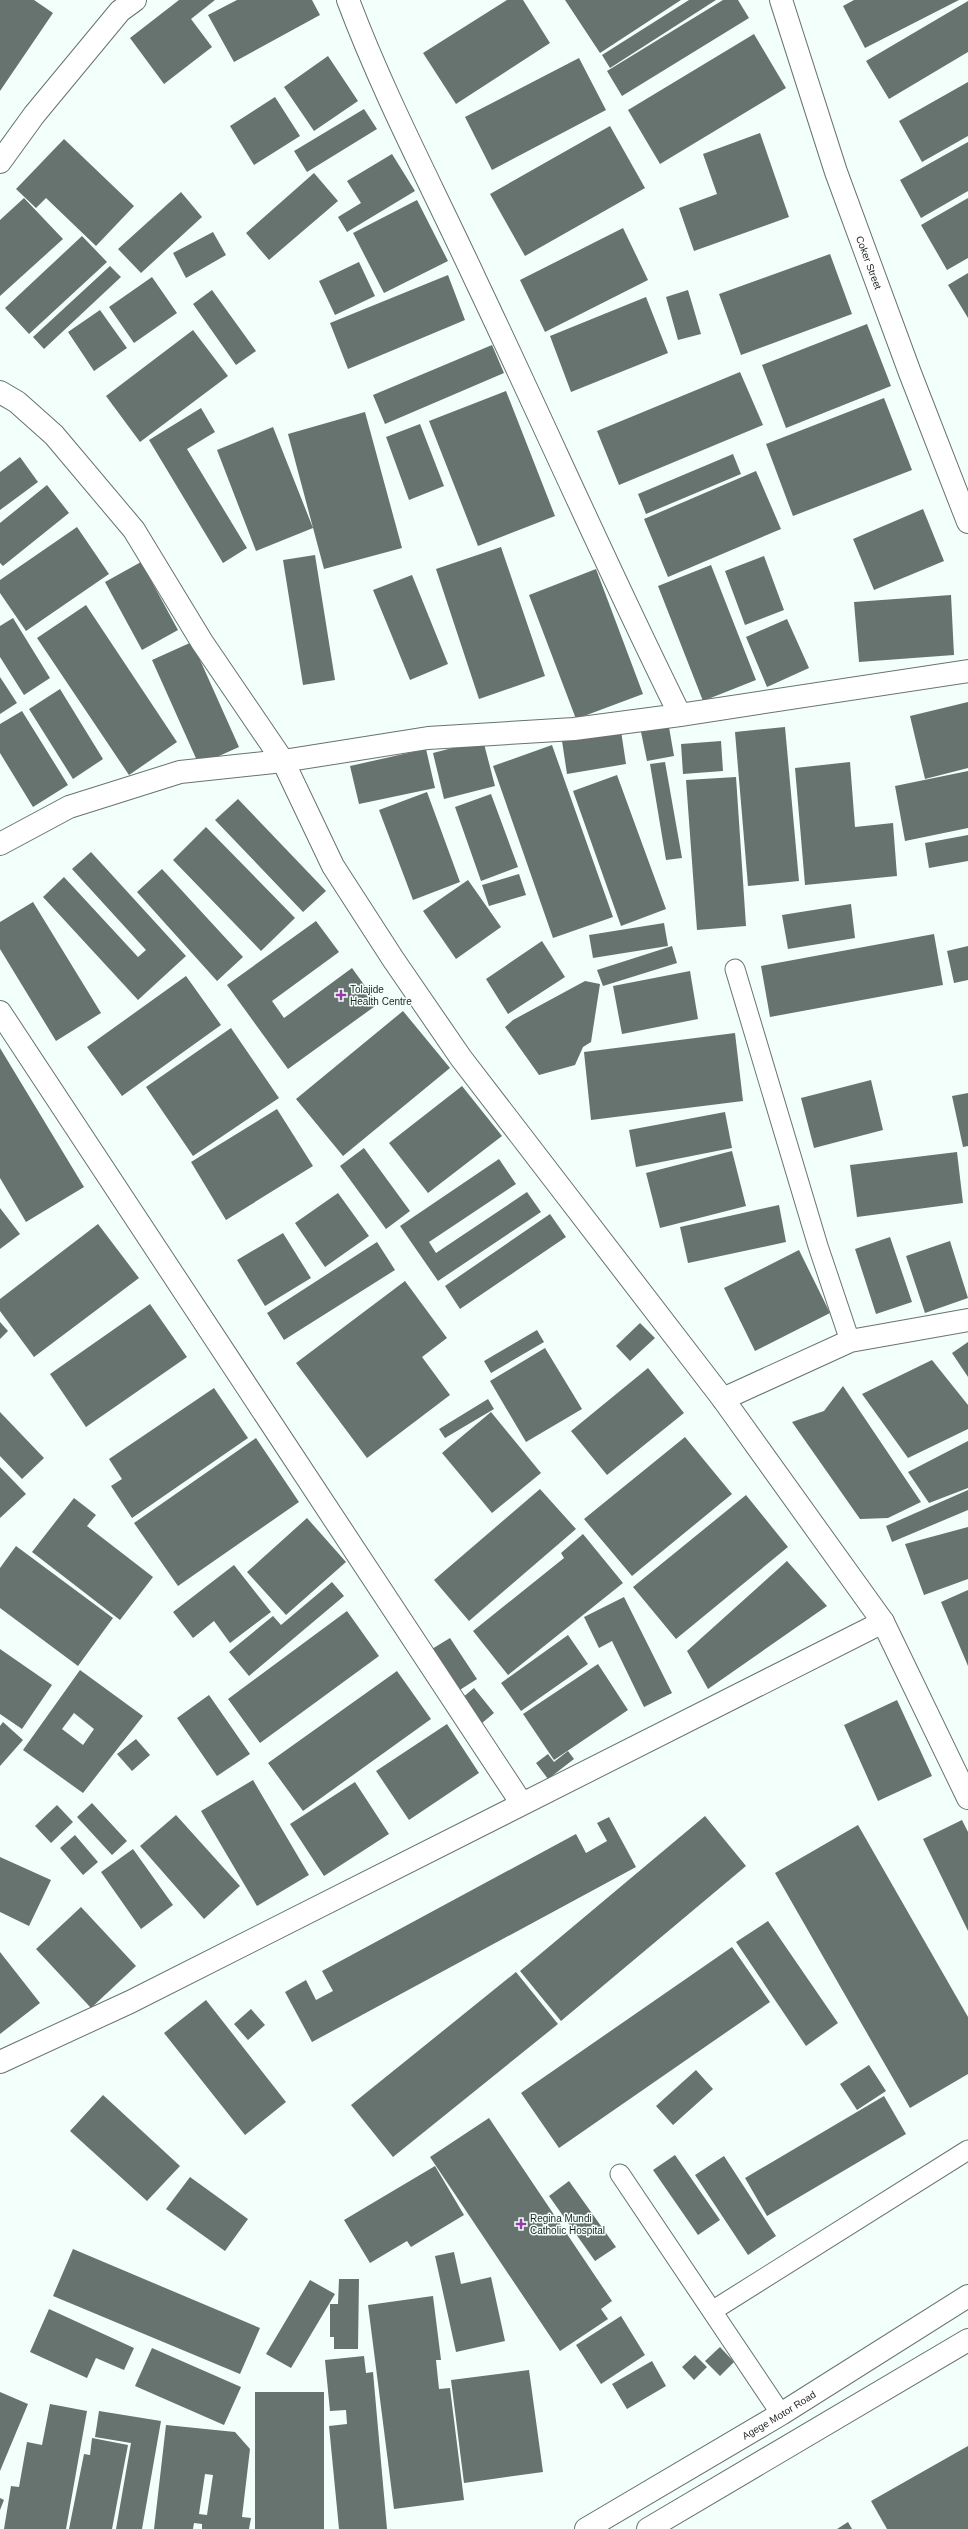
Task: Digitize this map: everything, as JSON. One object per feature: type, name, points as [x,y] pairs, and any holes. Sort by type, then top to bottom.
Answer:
[{"type":"main road","points":[[348,0],[409,140],[477,281],[598,545],[680,715]]},
{"type":"main road","name":"Coker Street","points":[[781,0],[836,172],[910,373],[968,522]]},
{"type":"main road","points":[[0,162],[34,115],[120,4]]},
{"type":"main road","points":[[0,392],[17,402],[54,434],[134,530],[202,642],[283,761],[333,866],[461,1058],[723,1399],[883,1622],[968,1798]]},
{"type":"main road","points":[[0,844],[69,807],[180,772],[283,761],[428,738],[574,728],[680,715],[968,670]]},
{"type":"main road","points":[[0,1012],[522,1804]]},
{"type":"main road","points":[[723,1399],[850,1340],[968,1320]]},
{"type":"main road","points":[[0,2062],[130,2002],[883,1622]]},
{"type":"main road","name":"Agege Motor Road","points":[[586,2529],[781,2414],[968,2296]]},
{"type":"main road","points":[[648,2529],[968,2340]]},
{"type":"lane","points":[[736,969],[818,1246],[850,1340]]},
{"type":"lane","points":[[712,2311],[968,2150]]},
{"type":"lane","points":[[620,2174],[781,2414]]},
{"type":"building","points":[[0,0],[34,0],[53,13],[0,91]]},
{"type":"building","points":[[179,0],[215,0],[191,19],[212,47],[164,84],[130,38]]},
{"type":"building","points":[[237,0],[312,0],[320,15],[234,62],[208,15]]},
{"type":"building","points":[[507,0],[523,0],[550,43],[456,104],[423,53]]},
{"type":"building","points":[[565,0],[681,0],[600,53]]},
{"type":"building","points":[[689,0],[716,0],[610,68],[602,55]]},
{"type":"building","points":[[723,0],[738,0],[749,18],[622,96],[607,71]]},
{"type":"building","points":[[854,0],[959,0],[865,48],[843,6]]},
{"type":"building","points":[[968,1],[968,52],[889,99],[866,61]]},
{"type":"building","points":[[754,34],[786,88],[660,164],[628,110]]},
{"type":"building","points":[[328,56],[358,101],[314,131],[284,87]]},
{"type":"building","points":[[579,58],[606,110],[492,170],[465,117]]},
{"type":"building","points":[[968,82],[968,136],[922,162],[899,121]]},
{"type":"building","points":[[275,97],[300,136],[254,165],[230,126]]},
{"type":"building","points":[[364,109],[377,129],[307,172],[294,151]]},
{"type":"building","points":[[610,126],[645,188],[525,256],[490,194]]},
{"type":"building","points":[[760,133],[789,217],[694,251],[679,208],[717,194],[703,154]]},
{"type":"building","points":[[64,139],[134,206],[96,246],[46,198],[36,208],[16,189]]},
{"type":"building","points":[[968,142],[968,191],[921,218],[900,180]]},
{"type":"building","points":[[392,154],[415,191],[347,232],[338,217],[361,203],[347,181]]},
{"type":"building","points":[[314,173],[338,201],[269,260],[246,233]]},
{"type":"building","points":[[181,192],[202,217],[141,273],[118,249]]},
{"type":"building","points":[[24,198],[63,239],[0,296],[0,220]]},
{"type":"building","points":[[968,198],[968,258],[947,270],[921,225]]},
{"type":"building","points":[[417,200],[448,261],[384,293],[353,233]]},
{"type":"building","points":[[623,228],[648,280],[545,332],[520,280]]},
{"type":"building","points":[[213,232],[226,255],[186,278],[173,253]]},
{"type":"building","points":[[82,236],[107,262],[29,334],[5,308]]},
{"type":"building","points":[[830,254],[852,314],[741,355],[719,294]]},
{"type":"building","points":[[359,262],[375,296],[335,315],[319,281]]},
{"type":"building","points":[[110,266],[121,277],[44,349],[33,337]]},
{"type":"building","points":[[968,273],[968,318],[948,285]]},
{"type":"building","points":[[448,275],[465,320],[348,369],[330,323]]},
{"type":"building","points":[[152,277],[177,313],[134,343],[109,307]]},
{"type":"building","points":[[212,290],[256,351],[236,365],[193,304]]},
{"type":"building","points":[[688,290],[701,334],[678,340],[666,297]]},
{"type":"building","points":[[646,297],[668,353],[571,392],[550,336]]},
{"type":"building","points":[[100,310],[127,348],[94,371],[68,332]]},
{"type":"building","points":[[867,324],[891,386],[786,428],[762,365]]},
{"type":"building","points":[[193,330],[228,376],[140,442],[106,396]]},
{"type":"building","points":[[492,345],[504,373],[385,424],[373,395]]},
{"type":"building","points":[[740,372],[763,425],[619,485],[597,431]]},
{"type":"building","points":[[506,391],[555,516],[478,546],[429,421]]},
{"type":"building","points":[[884,398],[912,470],[793,516],[766,444]]},
{"type":"building","points":[[201,408],[215,432],[187,449],[247,548],[223,563],[149,440]]},
{"type":"building","points":[[365,412],[402,548],[324,569],[288,434]]},
{"type":"building","points":[[420,424],[444,486],[409,500],[386,437]]},
{"type":"building","points":[[273,427],[313,528],[256,551],[217,450]]},
{"type":"building","points":[[733,454],[741,474],[646,514],[638,494]]},
{"type":"building","points":[[20,457],[38,482],[0,510],[0,472]]},
{"type":"building","points":[[756,471],[781,529],[668,577],[644,519]]},
{"type":"building","points":[[47,485],[69,513],[3,566],[0,563],[0,523]]},
{"type":"building","points":[[923,509],[944,561],[874,590],[853,539]]},
{"type":"building","points":[[77,527],[109,574],[26,631],[0,593],[0,580]]},
{"type":"building","points":[[501,547],[545,676],[479,699],[436,569]]},
{"type":"building","points":[[315,555],[335,680],[303,685],[283,560]]},
{"type":"building","points":[[764,556],[784,610],[745,625],[725,571]]},
{"type":"building","points":[[141,562],[178,630],[142,650],[105,582]]},
{"type":"building","points":[[711,565],[756,680],[703,701],[658,586]]},
{"type":"building","points":[[596,569],[643,694],[576,719],[529,595]]},
{"type":"building","points":[[412,575],[448,664],[410,680],[373,590]]},
{"type":"building","points":[[951,595],[954,655],[859,662],[854,602]]},
{"type":"building","points":[[86,605],[177,742],[129,775],[37,638]]},
{"type":"building","points":[[13,618],[50,678],[24,695],[0,657],[0,626]]},
{"type":"building","points":[[787,619],[809,668],[767,687],[746,637]]},
{"type":"building","points":[[192,642],[239,747],[199,765],[152,660]]},
{"type":"building","points":[[0,677],[17,703],[0,714]]},
{"type":"building","points":[[60,689],[103,759],[73,779],[29,709]]},
{"type":"building","points":[[968,702],[968,768],[925,779],[910,716]]},
{"type":"building","points":[[22,711],[68,785],[33,807],[0,753],[0,724]]},
{"type":"building","points":[[669,727],[674,756],[647,761],[641,732]]},
{"type":"building","points":[[785,727],[799,881],[748,886],[735,732]]},
{"type":"building","points":[[621,731],[626,764],[567,774],[562,741]]},
{"type":"building","points":[[483,740],[495,786],[444,799],[433,753]]},
{"type":"building","points":[[721,741],[723,771],[683,774],[681,744]]},
{"type":"building","points":[[552,745],[613,917],[553,938],[493,766]]},
{"type":"building","points":[[426,749],[435,788],[359,804],[350,766]]},
{"type":"building","points":[[665,762],[682,858],[666,860],[650,764]]},
{"type":"building","points":[[850,762],[855,827],[893,823],[897,876],[805,885],[795,768]]},
{"type":"building","points":[[968,771],[968,828],[905,841],[895,786]]},
{"type":"building","points":[[617,775],[666,909],[621,926],[573,791]]},
{"type":"building","points":[[736,777],[746,926],[697,930],[686,780]]},
{"type":"building","points":[[427,792],[460,882],[413,900],[379,810]]},
{"type":"building","points":[[491,794],[518,867],[481,881],[455,807]]},
{"type":"building","points":[[238,799],[326,891],[303,912],[215,820]]},
{"type":"building","points":[[206,827],[295,918],[261,951],[173,860]]},
{"type":"building","points":[[968,835],[968,861],[929,868],[925,843]]},
{"type":"building","points":[[91,852],[186,956],[138,1000],[43,897],[64,877],[138,957],[146,950],[72,869]]},
{"type":"building","points":[[162,869],[243,957],[217,981],[137,892]]},
{"type":"building","points":[[519,874],[526,895],[489,906],[482,885]]},
{"type":"building","points":[[468,880],[501,927],[456,959],[423,911]]},
{"type":"building","points":[[33,902],[101,1013],[56,1041],[0,949],[0,922]]},
{"type":"building","points":[[851,904],[855,938],[788,949],[782,915]]},
{"type":"building","points":[[316,921],[339,952],[272,1001],[284,1018],[352,968],[378,1004],[288,1069],[227,985]]},
{"type":"building","points":[[664,923],[668,946],[593,958],[589,935]]},
{"type":"building","points":[[934,934],[943,985],[770,1017],[761,966]]},
{"type":"building","points":[[542,941],[565,977],[508,1014],[486,979]]},
{"type":"building","points":[[672,946],[677,963],[603,986],[597,970]]},
{"type":"building","points":[[968,946],[968,980],[954,983],[947,951]]},
{"type":"building","points":[[690,971],[698,1019],[622,1034],[613,986]]},
{"type":"building","points":[[186,976],[221,1025],[122,1096],[87,1047]]},
{"type":"building","points":[[585,981],[600,984],[591,1042],[583,1047],[575,1065],[539,1075],[505,1027],[513,1020]]},
{"type":"building","points":[[403,1011],[450,1068],[343,1156],[296,1099]]},
{"type":"building","points":[[231,1028],[279,1098],[193,1156],[146,1087]]},
{"type":"building","points":[[735,1033],[743,1101],[591,1120],[584,1052]]},
{"type":"building","points":[[0,1048],[84,1187],[26,1222],[0,1178]]},
{"type":"building","points":[[871,1080],[883,1130],[814,1148],[801,1098]]},
{"type":"building","points":[[462,1086],[502,1136],[428,1193],[389,1143]]},
{"type":"building","points":[[968,1093],[968,1146],[963,1147],[952,1096]]},
{"type":"building","points":[[277,1109],[313,1166],[226,1220],[191,1162]]},
{"type":"building","points":[[725,1112],[732,1148],[636,1167],[629,1130]]},
{"type":"building","points":[[364,1148],[410,1211],[386,1229],[340,1166]]},
{"type":"building","points":[[732,1151],[746,1206],[660,1228],[646,1173]]},
{"type":"building","points":[[957,1152],[963,1203],[857,1217],[850,1165]]},
{"type":"building","points":[[499,1159],[516,1184],[429,1242],[436,1253],[527,1192],[541,1212],[438,1281],[400,1226]]},
{"type":"building","points":[[338,1193],[369,1236],[325,1267],[295,1223]]},
{"type":"building","points":[[779,1205],[786,1242],[688,1263],[680,1227]]},
{"type":"building","points":[[0,1208],[20,1234],[0,1249]]},
{"type":"building","points":[[550,1214],[566,1237],[460,1309],[445,1286]]},
{"type":"building","points":[[98,1224],[139,1278],[34,1357],[0,1311],[0,1299]]},
{"type":"building","points":[[283,1233],[311,1278],[265,1306],[237,1260]]},
{"type":"building","points":[[890,1237],[912,1302],[876,1314],[855,1249]]},
{"type":"building","points":[[950,1241],[968,1298],[925,1313],[906,1256]]},
{"type":"building","points":[[377,1242],[395,1270],[284,1340],[267,1313]]},
{"type":"building","points":[[799,1250],[830,1313],[755,1351],[724,1288]]},
{"type":"building","points":[[405,1281],[447,1338],[422,1357],[450,1395],[367,1458],[296,1363]]},
{"type":"building","points":[[150,1304],[187,1357],[86,1427],[50,1374]]},
{"type":"building","points":[[0,1322],[8,1331],[0,1339]]},
{"type":"building","points":[[640,1323],[655,1338],[630,1361],[616,1346]]},
{"type":"building","points":[[537,1330],[544,1342],[491,1373],[484,1361]]},
{"type":"building","points":[[968,1342],[968,1377],[952,1353]]},
{"type":"building","points":[[545,1348],[582,1409],[526,1442],[490,1381]]},
{"type":"building","points":[[932,1360],[968,1405],[968,1429],[908,1458],[862,1394]]},
{"type":"building","points":[[648,1368],[684,1413],[607,1475],[571,1431]]},
{"type":"building","points":[[843,1386],[921,1502],[888,1518],[860,1519],[792,1422],[824,1411]]},
{"type":"building","points":[[214,1388],[248,1438],[132,1518],[111,1486],[122,1479],[109,1459]]},
{"type":"building","points":[[488,1399],[494,1409],[445,1438],[439,1429]]},
{"type":"building","points":[[0,1412],[44,1458],[22,1479],[0,1456]]},
{"type":"building","points":[[491,1412],[541,1473],[492,1513],[442,1453]]},
{"type":"building","points":[[685,1437],[732,1494],[632,1576],[584,1519]]},
{"type":"building","points":[[256,1438],[299,1502],[178,1586],[134,1523]]},
{"type":"building","points":[[968,1441],[968,1488],[929,1503],[908,1472]]},
{"type":"building","points":[[0,1467],[26,1494],[0,1518]]},
{"type":"building","points":[[540,1489],[576,1529],[469,1621],[434,1580]]},
{"type":"building","points":[[968,1490],[968,1510],[892,1542],[886,1526]]},
{"type":"building","points":[[746,1495],[788,1547],[676,1639],[633,1587]]},
{"type":"building","points":[[74,1498],[96,1515],[87,1526],[153,1577],[120,1620],[32,1552]]},
{"type":"building","points":[[307,1518],[346,1562],[286,1615],[247,1572]]},
{"type":"building","points":[[968,1527],[968,1579],[924,1595],[905,1544]]},
{"type":"building","points":[[583,1534],[623,1583],[508,1675],[473,1631],[564,1558],[561,1553]]},
{"type":"building","points":[[16,1546],[113,1618],[78,1666],[0,1608],[0,1568]]},
{"type":"building","points":[[787,1561],[827,1606],[708,1689],[687,1651]]},
{"type":"building","points":[[234,1565],[271,1612],[230,1643],[214,1621],[193,1638],[173,1612]]},
{"type":"building","points":[[332,1582],[344,1596],[249,1676],[229,1652],[273,1616],[281,1625]]},
{"type":"building","points":[[968,1590],[968,1666],[941,1602]]},
{"type":"building","points":[[624,1597],[672,1693],[644,1707],[612,1641],[599,1648],[584,1617]]},
{"type":"building","points":[[347,1611],[379,1656],[260,1743],[228,1699]]},
{"type":"building","points":[[568,1635],[588,1664],[521,1711],[501,1683]]},
{"type":"building","points":[[450,1638],[477,1679],[455,1693],[427,1652]]},
{"type":"building","points":[[0,1649],[52,1685],[22,1729],[0,1714]]},
{"type":"building","points":[[598,1664],[628,1710],[554,1760],[523,1714]]},
{"type":"building","points":[[80,1670],[143,1716],[83,1793],[23,1750]],"holes":[[[74,1713],[94,1729],[83,1745],[62,1729]]]},
{"type":"building","points":[[397,1671],[431,1719],[303,1811],[268,1763]]},
{"type":"building","points":[[474,1688],[494,1713],[482,1723],[462,1698]]},
{"type":"building","points":[[209,1695],[250,1754],[217,1776],[177,1718]]},
{"type":"building","points":[[897,1700],[932,1776],[878,1801],[844,1725]]},
{"type":"building","points":[[3,1722],[23,1740],[0,1766],[0,1726]]},
{"type":"building","points":[[447,1724],[479,1773],[409,1820],[376,1771]]},
{"type":"building","points":[[136,1739],[150,1755],[132,1771],[117,1754]]},
{"type":"building","points":[[568,1751],[574,1759],[548,1779],[536,1763],[548,1754],[554,1762]]},
{"type":"building","points":[[253,1780],[309,1875],[257,1906],[201,1811]]},
{"type":"building","points":[[355,1782],[389,1834],[324,1876],[290,1824]]},
{"type":"building","points":[[92,1803],[127,1841],[112,1855],[77,1817]]},
{"type":"building","points":[[57,1805],[73,1822],[51,1843],[35,1826]]},
{"type":"building","points":[[176,1815],[240,1886],[204,1919],[140,1846]]},
{"type":"building","points":[[705,1816],[746,1866],[561,2021],[520,1971]]},
{"type":"building","points":[[609,1817],[636,1867],[312,2042],[285,1992],[306,1980],[316,2000],[333,1991],[322,1971],[576,1834],[586,1853],[607,1841],[597,1823]]},
{"type":"building","points":[[962,1820],[968,1832],[968,1931],[923,1839]]},
{"type":"building","points":[[858,1825],[968,2017],[968,2074],[910,2108],[775,1873]]},
{"type":"building","points":[[75,1835],[98,1862],[83,1875],[60,1848]]},
{"type":"building","points":[[133,1849],[173,1905],[141,1929],[101,1872]]},
{"type":"building","points":[[0,1857],[51,1880],[29,1926],[0,1912]]},
{"type":"building","points":[[81,1907],[136,1966],[91,2008],[36,1949]]},
{"type":"building","points":[[768,1921],[838,2023],[806,2046],[736,1942]]},
{"type":"building","points":[[732,1947],[770,2002],[559,2148],[521,2093]]},
{"type":"building","points":[[0,1952],[40,2003],[0,2034]]},
{"type":"building","points":[[516,1972],[558,2024],[393,2157],[351,2105]]},
{"type":"building","points":[[206,2000],[286,2102],[245,2135],[164,2033]]},
{"type":"building","points":[[251,2009],[265,2025],[248,2040],[234,2024]]},
{"type":"building","points":[[869,2065],[886,2091],[857,2110],[840,2084]]},
{"type":"building","points":[[696,2070],[713,2089],[673,2125],[656,2106]]},
{"type":"building","points":[[103,2095],[180,2166],[147,2201],[70,2131]]},
{"type":"building","points":[[884,2096],[906,2134],[767,2216],[745,2178]]},
{"type":"building","points":[[489,2118],[612,2301],[601,2309],[608,2319],[560,2351],[430,2157]]},
{"type":"building","points":[[675,2155],[720,2220],[698,2235],[653,2170]]},
{"type":"building","points":[[724,2156],[776,2236],[748,2255],[695,2175]]},
{"type":"building","points":[[435,2166],[464,2215],[411,2247],[407,2241],[370,2263],[344,2220]]},
{"type":"building","points":[[190,2177],[248,2219],[225,2251],[166,2209]]},
{"type":"building","points":[[569,2181],[616,2247],[595,2261],[549,2196]]},
{"type":"building","points":[[73,2249],[260,2328],[240,2374],[53,2296]]},
{"type":"building","points":[[454,2252],[461,2284],[491,2277],[505,2341],[456,2352],[435,2256]]},
{"type":"building","points":[[339,2279],[359,2279],[358,2349],[334,2349],[334,2337],[330,2337],[330,2304],[338,2304]]},
{"type":"building","points":[[310,2280],[335,2294],[291,2368],[266,2354]]},
{"type":"building","points":[[433,2296],[441,2360],[436,2360],[439,2389],[450,2388],[464,2500],[394,2509],[368,2305]]},
{"type":"building","points":[[49,2309],[134,2348],[124,2370],[96,2358],[87,2378],[30,2352]]},
{"type":"building","points":[[621,2316],[645,2355],[601,2384],[576,2345]]},
{"type":"building","points":[[720,2347],[734,2362],[720,2376],[705,2361]]},
{"type":"building","points":[[152,2348],[241,2387],[224,2425],[135,2386]]},
{"type":"building","points":[[695,2355],[707,2367],[694,2380],[682,2367]]},
{"type":"building","points":[[364,2356],[366,2373],[373,2372],[387,2529],[339,2529],[329,2426],[347,2424],[346,2410],[330,2411],[325,2360]]},
{"type":"building","points":[[652,2361],[666,2386],[627,2409],[612,2384]]},
{"type":"building","points":[[529,2370],[543,2472],[464,2483],[451,2380]]},
{"type":"building","points":[[0,2392],[28,2404],[0,2471]]},
{"type":"building","points":[[255,2392],[324,2392],[324,2529],[255,2529]]},
{"type":"building","points":[[50,2404],[87,2411],[66,2529],[4,2529],[11,2486],[19,2487],[27,2442],[42,2445]]},
{"type":"building","points":[[99,2411],[161,2421],[142,2529],[116,2529],[131,2443],[95,2437]]},
{"type":"building","points":[[166,2425],[235,2432],[250,2449],[242,2517],[251,2518],[249,2529],[202,2529],[202,2524],[194,2523],[193,2529],[154,2529]],"holes":[[[205,2474],[213,2475],[207,2515],[199,2514]]]},
{"type":"building","points":[[92,2438],[128,2445],[112,2529],[69,2529],[84,2454],[90,2455]]},
{"type":"building","points":[[968,2446],[968,2529],[887,2529],[871,2501]]},
{"type":"building","points":[[0,2498],[4,2500],[0,2510]]},
{"type":"building","points":[[848,2522],[852,2529],[837,2529]]},
{"type":"place","name":"Tolajide Health Centre","points":[[341,995]]},
{"type":"place","name":"Regina Mundi Catholic Hospital","points":[[521,2224]]}]
